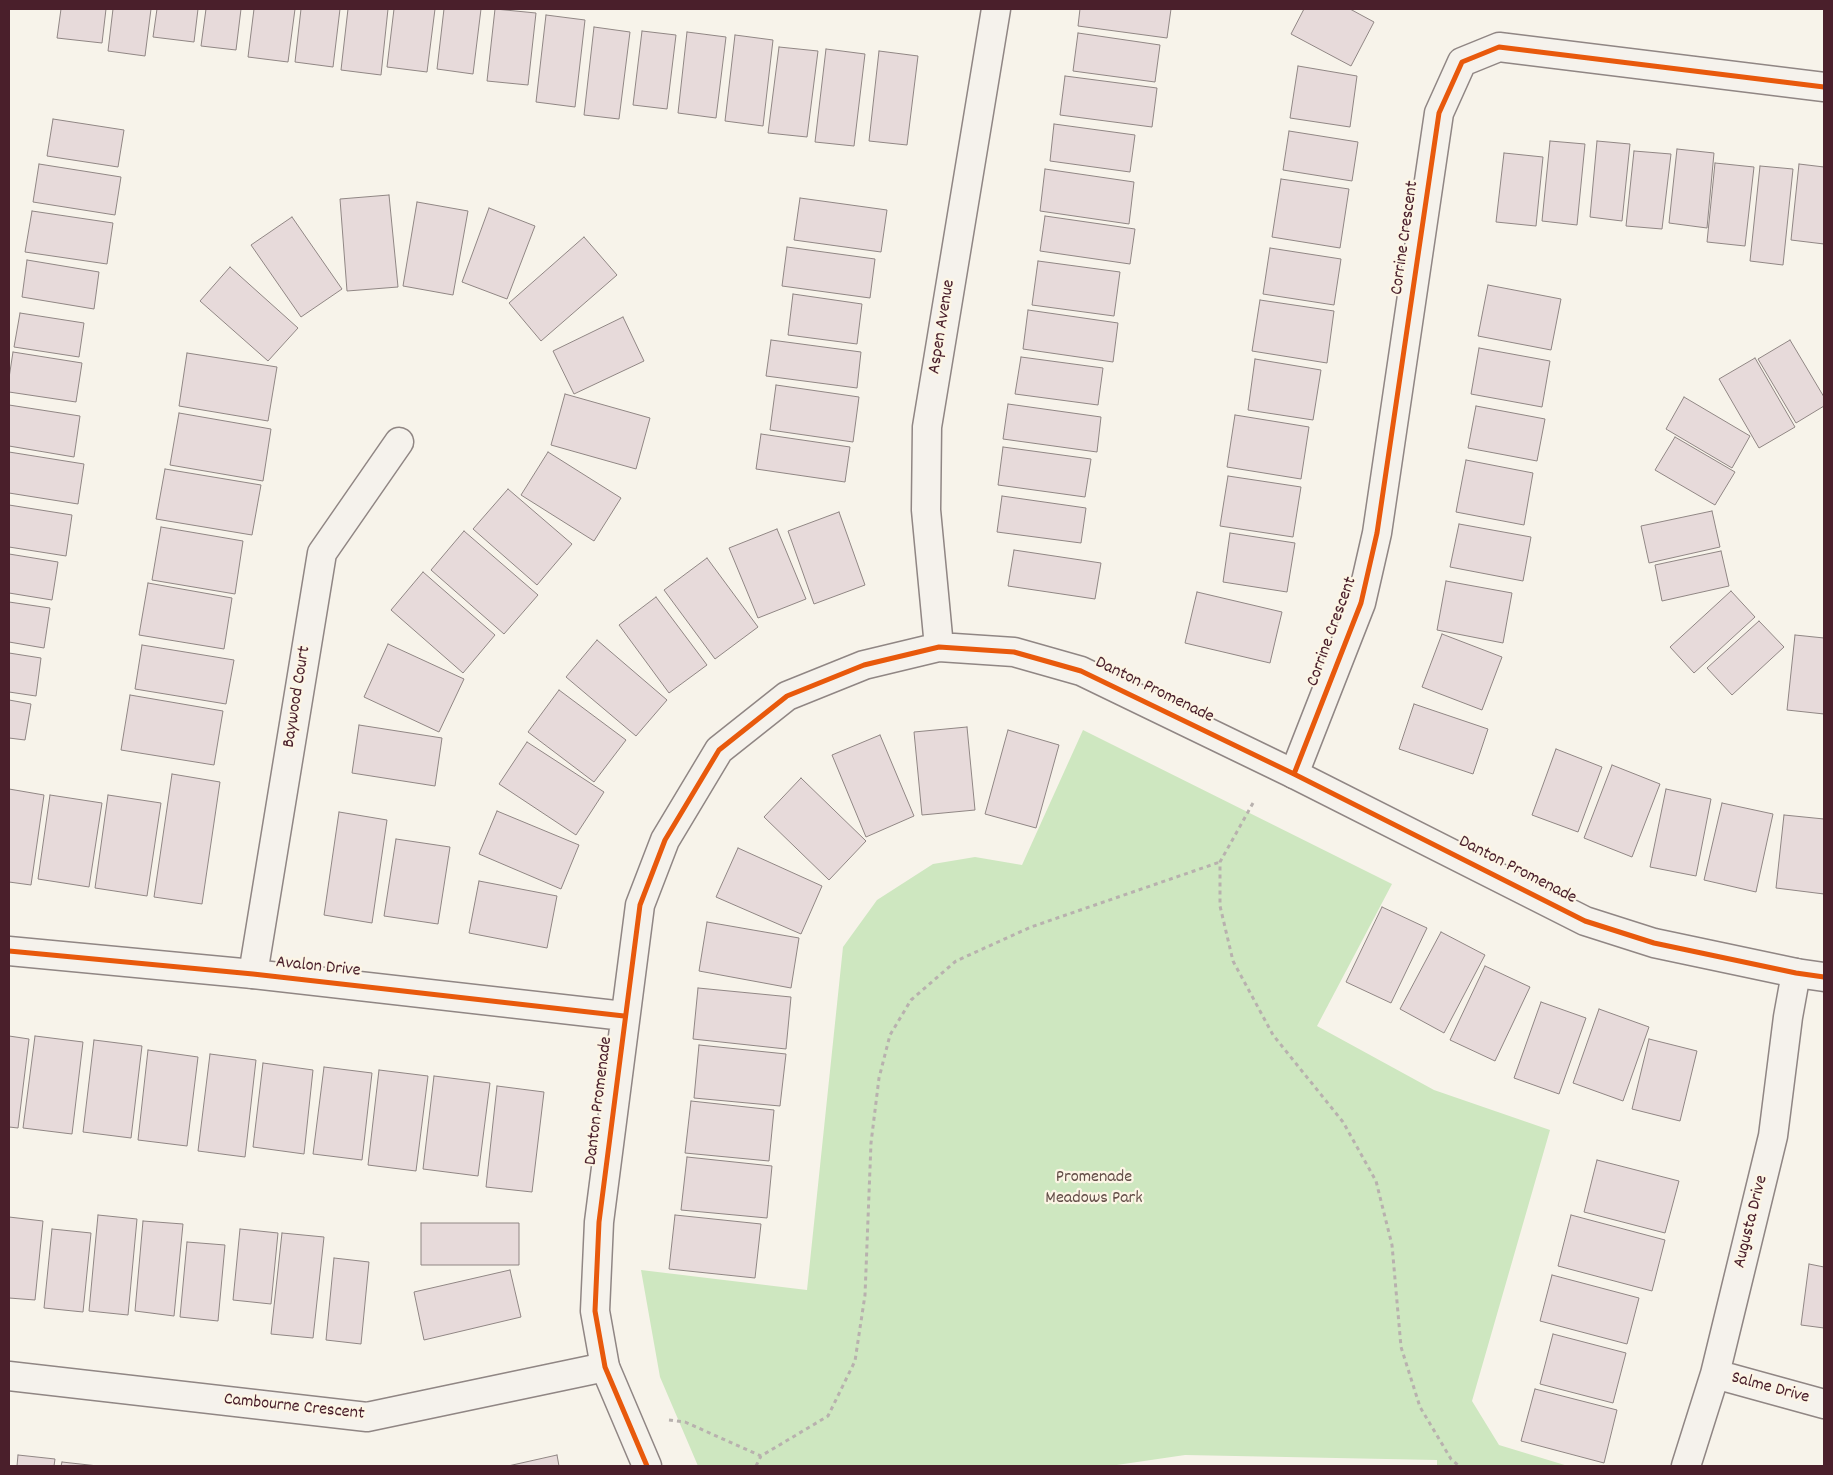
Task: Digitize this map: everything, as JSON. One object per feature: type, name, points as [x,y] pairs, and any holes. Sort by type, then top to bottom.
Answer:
[{"type":"street","name":"Aspen Avenue","points":[[939,647],[926,510],[927,427],[996,9]]},
{"type":"street","name":"Corrine Crescent","points":[[1294,774],[1361,603],[1377,533],[1439,113],[1462,62],[1499,47],[1824,86]]},
{"type":"street","name":"Baywood Court","points":[[253,974],[322,553],[399,442]]},
{"type":"street","name":"Danton Promenade","points":[[647,1466],[605,1367],[595,1311],[599,1222],[624,1016],[640,905],[665,840],[719,750],[787,696],[864,665],[939,647],[1014,652],[1081,671],[1294,774],[1585,921],[1654,943],[1796,973],[1824,977]]},
{"type":"street","name":"Avalon Drive","points":[[9,952],[253,974],[624,1016]]},
{"type":"street","name":"Augusta Drive","points":[[1686,1466],[1715,1374],[1773,1136],[1788,1017],[1796,973]]},
{"type":"street","name":"Cambourne Crescent","points":[[9,1376],[366,1417],[605,1367]]},
{"type":"street","name":"Salme Drive","points":[[1715,1374],[1824,1404]]},
{"type":"path","points":[[1253,803],[1220,862],[1220,906],[1232,961],[1273,1035],[1343,1122],[1376,1181],[1392,1245],[1401,1346],[1420,1407],[1451,1459],[1459,1466]]},
{"type":"path","points":[[756,1466],[761,1456],[828,1416],[855,1361],[865,1295],[870,1142],[879,1078],[890,1035],[912,1000],[956,961],[1031,927],[1220,862]]},
{"type":"path","points":[[669,1420],[685,1422],[761,1456]]},
{"type":"green space","name":"Promenade Meadows Park","points":[[1083,730],[1392,884],[1317,1026],[1434,1090],[1550,1130],[1472,1401],[1499,1445],[1568,1466],[1437,1466],[1437,1460],[1185,1455],[1110,1466],[698,1466],[660,1377],[641,1270],[807,1290],[843,947],[877,900],[933,864],[975,857],[1022,865]]},
{"type":"building","points":[[61,9],[106,9],[102,43],[57,38]]},
{"type":"building","points":[[113,9],[151,9],[145,56],[108,51]]},
{"type":"building","points":[[157,9],[198,9],[194,42],[153,37]]},
{"type":"building","points":[[206,9],[241,9],[236,50],[201,46]]},
{"type":"building","points":[[254,9],[295,9],[288,62],[248,57]]},
{"type":"building","points":[[301,9],[340,9],[333,67],[295,62]]},
{"type":"building","points":[[348,9],[388,9],[381,75],[341,70]]},
{"type":"building","points":[[394,9],[435,9],[427,72],[387,67]]},
{"type":"building","points":[[444,9],[481,9],[473,74],[437,69]]},
{"type":"building","points":[[495,9],[536,13],[528,85],[487,81]]},
{"type":"building","points":[[1080,9],[1171,9],[1167,38],[1078,26]]},
{"type":"building","points":[[1304,9],[1350,9],[1374,22],[1351,66],[1291,34]]},
{"type":"building","points":[[546,15],[585,20],[575,107],[536,102]]},
{"type":"building","points":[[594,27],[630,32],[619,119],[584,115]]},
{"type":"building","points":[[642,31],[676,35],[667,109],[633,105]]},
{"type":"building","points":[[687,32],[726,37],[716,118],[678,113]]},
{"type":"building","points":[[1078,33],[1160,45],[1155,82],[1073,71]]},
{"type":"building","points":[[735,35],[773,40],[763,126],[725,121]]},
{"type":"building","points":[[779,47],[818,51],[807,137],[768,133]]},
{"type":"building","points":[[826,49],[865,54],[854,146],[815,142]]},
{"type":"building","points":[[879,51],[918,56],[907,145],[869,141]]},
{"type":"building","points":[[1298,66],[1357,76],[1350,127],[1290,118]]},
{"type":"building","points":[[1065,76],[1157,88],[1152,127],[1060,115]]},
{"type":"building","points":[[53,119],[124,130],[118,167],[47,156]]},
{"type":"building","points":[[1054,124],[1135,135],[1130,172],[1050,161]]},
{"type":"building","points":[[1289,131],[1358,142],[1352,181],[1283,170]]},
{"type":"building","points":[[1550,141],[1585,144],[1577,225],[1542,221]]},
{"type":"building","points":[[1597,141],[1630,144],[1622,221],[1590,217]]},
{"type":"building","points":[[1677,149],[1714,153],[1707,228],[1669,223]]},
{"type":"building","points":[[1634,151],[1671,154],[1662,229],[1626,226]]},
{"type":"building","points":[[1504,153],[1543,157],[1536,226],[1496,222]]},
{"type":"building","points":[[1715,163],[1754,167],[1745,246],[1707,242]]},
{"type":"building","points":[[39,164],[121,177],[115,215],[33,202]]},
{"type":"building","points":[[1799,164],[1824,167],[1824,244],[1791,240]]},
{"type":"building","points":[[1760,166],[1793,169],[1783,265],[1750,261]]},
{"type":"building","points":[[1045,169],[1134,182],[1129,224],[1040,211]]},
{"type":"building","points":[[1281,179],[1349,189],[1340,248],[1272,237]]},
{"type":"building","points":[[389,195],[398,287],[347,291],[340,199]]},
{"type":"building","points":[[800,198],[887,210],[881,252],[794,240]]},
{"type":"building","points":[[417,202],[468,211],[453,295],[403,286]]},
{"type":"building","points":[[489,208],[535,226],[507,299],[462,282]]},
{"type":"building","points":[[32,211],[113,223],[107,264],[25,252]]},
{"type":"building","points":[[1045,216],[1135,229],[1130,264],[1040,251]]},
{"type":"building","points":[[292,217],[342,289],[301,317],[251,245]]},
{"type":"building","points":[[584,237],[617,275],[541,341],[509,303]]},
{"type":"building","points":[[787,247],[875,259],[870,298],[782,286]]},
{"type":"building","points":[[1270,248],[1341,259],[1334,305],[1263,294]]},
{"type":"building","points":[[27,260],[99,272],[94,309],[22,297]]},
{"type":"building","points":[[1038,261],[1120,272],[1114,316],[1032,305]]},
{"type":"building","points":[[230,267],[298,328],[268,361],[200,301]]},
{"type":"building","points":[[1488,285],[1561,299],[1551,350],[1478,336]]},
{"type":"building","points":[[793,294],[862,304],[857,344],[788,335]]},
{"type":"building","points":[[1260,300],[1334,311],[1327,363],[1252,351]]},
{"type":"building","points":[[1028,310],[1118,323],[1113,362],[1023,349]]},
{"type":"building","points":[[20,313],[84,323],[79,357],[14,347]]},
{"type":"building","points":[[623,317],[644,361],[574,394],[553,351]]},
{"type":"building","points":[[771,340],[861,352],[857,388],[766,376]]},
{"type":"building","points":[[1790,340],[1824,397],[1824,406],[1796,423],[1758,359]]},
{"type":"building","points":[[1479,348],[1550,361],[1542,407],[1471,394]]},
{"type":"building","points":[[13,352],[82,363],[76,402],[9,392]]},
{"type":"building","points":[[187,353],[277,367],[268,421],[179,406]]},
{"type":"building","points":[[1021,357],[1103,368],[1098,405],[1015,394]]},
{"type":"building","points":[[1755,358],[1795,427],[1759,448],[1719,379]]},
{"type":"building","points":[[1255,359],[1321,370],[1313,420],[1248,410]]},
{"type":"building","points":[[776,385],[859,397],[853,442],[770,430]]},
{"type":"building","points":[[565,394],[650,418],[636,469],[551,445]]},
{"type":"building","points":[[1684,397],[1750,436],[1732,468],[1666,429]]},
{"type":"building","points":[[1008,404],[1101,417],[1097,452],[1003,439]]},
{"type":"building","points":[[9,405],[80,416],[74,457],[9,446]]},
{"type":"building","points":[[1476,406],[1545,419],[1537,461],[1468,448]]},
{"type":"building","points":[[179,413],[271,429],[263,481],[170,465]]},
{"type":"building","points":[[1235,415],[1309,427],[1301,479],[1227,467]]},
{"type":"building","points":[[761,434],[850,447],[845,482],[756,469]]},
{"type":"building","points":[[1675,437],[1735,472],[1715,505],[1655,470]]},
{"type":"building","points":[[1003,447],[1091,459],[1085,497],[998,485]]},
{"type":"building","points":[[9,452],[84,464],[78,504],[9,493]]},
{"type":"building","points":[[548,452],[621,498],[594,541],[521,495]]},
{"type":"building","points":[[1466,460],[1533,473],[1524,525],[1456,512]]},
{"type":"building","points":[[165,469],[261,485],[252,535],[156,519]]},
{"type":"building","points":[[1228,476],[1301,487],[1293,537],[1220,526]]},
{"type":"building","points":[[508,489],[572,544],[537,585],[473,529]]},
{"type":"building","points":[[1002,496],[1086,508],[1081,543],[997,532]]},
{"type":"building","points":[[9,505],[72,515],[66,556],[9,547]]},
{"type":"building","points":[[1712,511],[1720,547],[1649,563],[1641,526]]},
{"type":"building","points":[[839,512],[865,585],[814,604],[788,531]]},
{"type":"building","points":[[1459,524],[1531,537],[1523,581],[1450,567]]},
{"type":"building","points":[[161,527],[243,541],[235,594],[152,580]]},
{"type":"building","points":[[777,529],[806,599],[758,618],[729,548]]},
{"type":"building","points":[[464,531],[538,595],[504,634],[431,570]]},
{"type":"building","points":[[1230,533],[1295,543],[1287,592],[1223,582]]},
{"type":"building","points":[[1014,550],[1101,563],[1095,599],[1008,586]]},
{"type":"building","points":[[1721,551],[1729,586],[1662,601],[1655,565]]},
{"type":"building","points":[[9,554],[58,562],[52,600],[9,593]]},
{"type":"building","points":[[707,558],[758,627],[715,659],[664,590]]},
{"type":"building","points":[[423,572],[495,635],[463,673],[391,610]]},
{"type":"building","points":[[1446,581],[1512,593],[1503,643],[1437,630]]},
{"type":"building","points":[[148,583],[232,598],[224,649],[139,635]]},
{"type":"building","points":[[1731,591],[1755,617],[1694,673],[1670,647]]},
{"type":"building","points":[[1197,592],[1282,612],[1270,663],[1185,643]]},
{"type":"building","points":[[656,597],[707,665],[669,693],[619,625]]},
{"type":"building","points":[[9,602],[50,608],[44,648],[9,642]]},
{"type":"building","points":[[1759,621],[1784,647],[1732,695],[1707,668]]},
{"type":"building","points":[[1442,634],[1502,657],[1482,710],[1422,687]]},
{"type":"building","points":[[1795,635],[1824,638],[1824,714],[1787,710]]},
{"type":"building","points":[[597,640],[667,700],[636,736],[566,677]]},
{"type":"building","points":[[388,644],[464,679],[439,732],[364,697]]},
{"type":"building","points":[[142,645],[234,660],[226,704],[135,689]]},
{"type":"building","points":[[9,653],[41,658],[36,696],[9,692]]},
{"type":"building","points":[[559,690],[626,740],[594,782],[528,732]]},
{"type":"building","points":[[130,695],[223,711],[214,765],[121,750]]},
{"type":"building","points":[[9,700],[31,704],[25,740],[9,738]]},
{"type":"building","points":[[1414,704],[1488,729],[1473,774],[1399,749]]},
{"type":"building","points":[[359,725],[442,738],[435,786],[352,773]]},
{"type":"building","points":[[967,727],[975,810],[922,815],[914,732]]},
{"type":"building","points":[[1008,730],[1059,745],[1036,828],[985,814]]},
{"type":"building","points":[[880,735],[914,816],[866,837],[832,755]]},
{"type":"building","points":[[527,742],[604,792],[576,835],[499,784]]},
{"type":"building","points":[[1556,749],[1602,767],[1578,832],[1532,815]]},
{"type":"building","points":[[1612,765],[1660,784],[1632,857],[1584,838]]},
{"type":"building","points":[[172,774],[220,782],[202,904],[154,897]]},
{"type":"building","points":[[801,778],[866,841],[829,880],[764,817]]},
{"type":"building","points":[[9,789],[44,795],[31,885],[9,882]]},
{"type":"building","points":[[1666,789],[1711,799],[1696,876],[1650,867]]},
{"type":"building","points":[[50,795],[102,803],[89,887],[38,879]]},
{"type":"building","points":[[108,795],[161,803],[147,896],[95,888]]},
{"type":"building","points":[[1722,803],[1773,814],[1756,892],[1704,880]]},
{"type":"building","points":[[497,811],[579,845],[561,889],[479,854]]},
{"type":"building","points":[[339,812],[387,820],[372,923],[324,915]]},
{"type":"building","points":[[1784,815],[1824,819],[1824,894],[1776,888]]},
{"type":"building","points":[[396,839],[450,847],[438,924],[384,916]]},
{"type":"building","points":[[738,848],[822,886],[801,934],[716,897]]},
{"type":"building","points":[[479,881],[557,896],[547,948],[469,933]]},
{"type":"building","points":[[1382,907],[1427,928],[1391,1003],[1346,982]]},
{"type":"building","points":[[707,922],[799,938],[791,988],[699,971]]},
{"type":"building","points":[[1441,932],[1485,955],[1444,1033],[1400,1009]]},
{"type":"building","points":[[1485,966],[1530,987],[1495,1061],[1450,1040]]},
{"type":"building","points":[[698,988],[791,997],[786,1049],[693,1039]]},
{"type":"building","points":[[1541,1002],[1586,1018],[1559,1094],[1514,1078]]},
{"type":"building","points":[[1599,1009],[1649,1027],[1623,1101],[1573,1083]]},
{"type":"building","points":[[9,1036],[29,1039],[18,1128],[9,1127]]},
{"type":"building","points":[[35,1036],[83,1042],[72,1134],[23,1128]]},
{"type":"building","points":[[1649,1039],[1697,1051],[1680,1121],[1632,1109]]},
{"type":"building","points":[[94,1040],[142,1046],[131,1138],[83,1132]]},
{"type":"building","points":[[699,1045],[786,1054],[780,1106],[694,1098]]},
{"type":"building","points":[[148,1050],[198,1057],[187,1146],[138,1140]]},
{"type":"building","points":[[210,1054],[256,1060],[245,1157],[198,1151]]},
{"type":"building","points":[[263,1063],[313,1070],[304,1154],[253,1147]]},
{"type":"building","points":[[324,1067],[372,1073],[362,1160],[313,1154]]},
{"type":"building","points":[[379,1070],[428,1076],[416,1171],[368,1165]]},
{"type":"building","points":[[434,1076],[490,1083],[478,1176],[423,1169]]},
{"type":"building","points":[[497,1086],[544,1092],[532,1192],[486,1187]]},
{"type":"building","points":[[691,1101],[774,1110],[769,1161],[685,1153]]},
{"type":"building","points":[[687,1157],[772,1166],[767,1218],[681,1210]]},
{"type":"building","points":[[1597,1160],[1679,1181],[1665,1233],[1584,1212]]},
{"type":"building","points":[[98,1215],[137,1219],[128,1315],[89,1311]]},
{"type":"building","points":[[675,1215],[761,1224],[755,1278],[669,1269]]},
{"type":"building","points":[[1571,1215],[1665,1240],[1652,1291],[1558,1266]]},
{"type":"building","points":[[9,1217],[43,1221],[35,1300],[9,1298]]},
{"type":"building","points":[[143,1221],[183,1224],[174,1316],[135,1311]]},
{"type":"building","points":[[421,1223],[519,1223],[519,1265],[421,1265]]},
{"type":"building","points":[[52,1229],[91,1233],[83,1312],[44,1308]]},
{"type":"building","points":[[240,1229],[278,1233],[271,1304],[233,1300]]},
{"type":"building","points":[[282,1233],[324,1237],[313,1338],[271,1334]]},
{"type":"building","points":[[187,1242],[225,1245],[218,1321],[180,1317]]},
{"type":"building","points":[[334,1258],[369,1262],[361,1344],[326,1340]]},
{"type":"building","points":[[1809,1264],[1824,1267],[1824,1328],[1801,1325]]},
{"type":"building","points":[[510,1270],[521,1317],[424,1340],[414,1292]]},
{"type":"building","points":[[1552,1275],[1639,1298],[1627,1344],[1540,1321]]},
{"type":"building","points":[[1553,1334],[1626,1353],[1613,1403],[1540,1384]]},
{"type":"building","points":[[1535,1389],[1617,1410],[1604,1463],[1521,1441]]},
{"type":"building","points":[[18,1455],[55,1459],[54,1466],[17,1466]]},
{"type":"building","points":[[557,1455],[559,1466],[508,1466]]},
{"type":"building","points":[[62,1462],[98,1466],[61,1466]]},
{"type":"cycle path","points":[[1294,774],[1361,603],[1377,533],[1439,113],[1462,62],[1499,47],[1824,87]]},
{"type":"cycle path","points":[[647,1466],[605,1367],[595,1311],[599,1222],[640,905],[665,840],[719,750],[787,696],[864,665],[939,647],[1014,652],[1081,671],[1294,774],[1585,921],[1654,943],[1796,973],[1824,977]]},
{"type":"cycle path","points":[[9,951],[253,974],[624,1016]]}]
